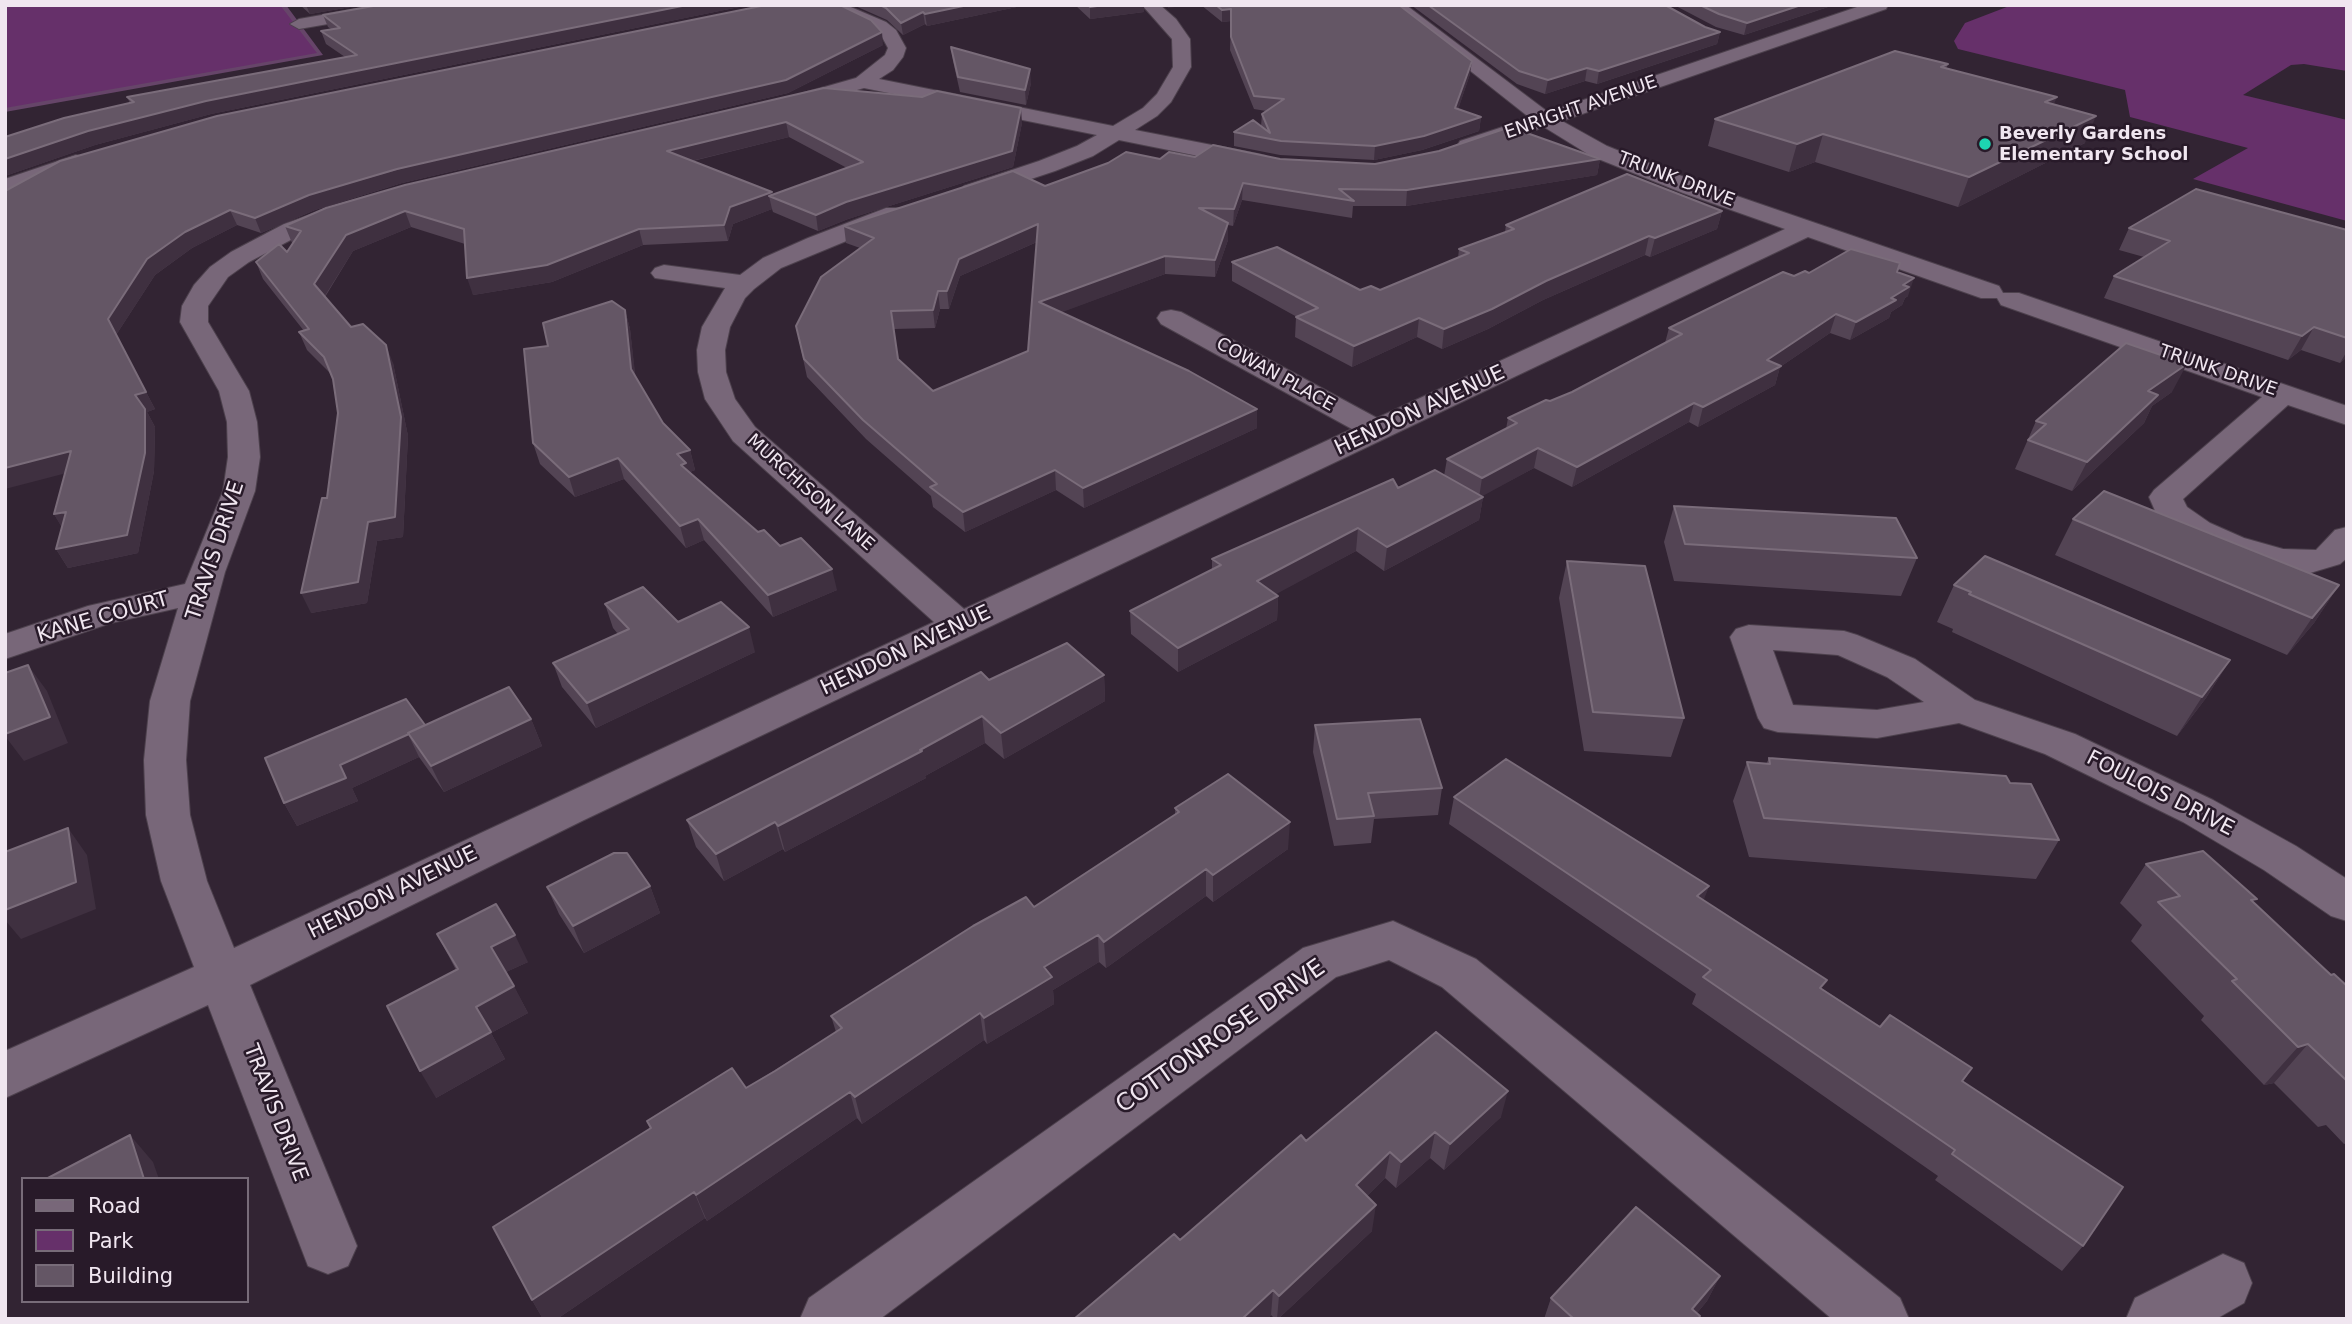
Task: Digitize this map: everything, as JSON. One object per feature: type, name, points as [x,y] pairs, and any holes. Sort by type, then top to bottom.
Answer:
[{"type":"street","points":[[299,24],[409,5]]},
{"type":"street","points":[[770,107],[863,82],[894,57],[897,48],[895,41],[880,26],[831,5]]},
{"type":"street","points":[[942,200],[1047,166],[1118,133],[1150,112],[1176,81],[1184,52],[1181,38],[1170,23],[1150,5]]},
{"type":"street","name":"TRUNK DRIVE","points":[[1395,5],[1545,119],[1600,151],[1691,188],[2347,416]]},
{"type":"street","name":"ENRIGHT AVENUE","points":[[1454,150],[1880,5]]},
{"type":"street","points":[[1730,40],[1754,47]]},
{"type":"street","points":[[863,82],[1280,165]]},
{"type":"street","points":[[5,187],[92,157]]},
{"type":"street","name":"TRAVIS DRIVE","points":[[328,1246],[184,881],[168,815],[165,760],[170,701],[201,592],[239,491],[244,457],[242,422],[234,391],[194,322],[195,306],[203,291],[219,272],[240,257],[293,229],[365,203]]},
{"type":"street","name":"MURCHISON LANE","points":[[915,207],[817,243],[772,263],[745,283],[734,294],[716,327],[710,350],[712,372],[720,399],[744,434],[961,626]]},
{"type":"street","name":"HENDON AVENUE","points":[[5,1075],[222,976],[569,809],[1807,228]]},
{"type":"street","points":[[664,273],[745,283]]},
{"type":"street","name":"COWAN PLACE","points":[[1171,318],[1378,431]]},
{"type":"street","points":[[2283,394],[2166,497],[2172,513],[2198,530],[2232,545],[2280,559],[2310,562],[2328,557],[2347,537]]},
{"type":"street","name":"KANE COURT","points":[[5,647],[101,614],[201,592]]},
{"type":"street","name":"FOULOIS DRIVE","points":[[1961,709],[1877,724],[1778,718],[1749,638],[1844,643],[1901,667],[1961,709],[2060,744],[2198,811],[2280,858],[2347,903]]},
{"type":"street","name":"COTTONROSE DRIVE","points":[[830,1319],[1320,962],[1392,940],[1460,973],[1879,1319]]},
{"type":"street","points":[[2156,1319],[2223,1283]]},
{"type":"green space","points":[[5,5],[283,5],[321,54],[5,110]]},
{"type":"green space","points":[[2012,5],[2347,5],[2347,71],[2304,64],[2291,65],[2243,95],[2347,120],[2347,221],[2193,179],[2248,148],[2130,117],[2125,90],[1958,49],[1954,41],[1965,23]]},
{"type":"building","points":[[379,5],[687,5],[206,101],[88,131],[5,159],[5,137],[64,118],[134,102],[127,97],[357,55],[321,31],[340,28],[323,15]]},
{"type":"building","points":[[766,5],[840,5],[871,20],[882,32],[786,80],[397,169],[309,195],[255,218],[230,210],[185,232],[147,259],[108,319],[146,392],[135,395],[145,409],[145,453],[127,535],[56,549],[66,512],[54,514],[71,451],[5,468],[5,191],[60,161],[217,116]]},
{"type":"building","points":[[880,5],[968,5],[925,14],[923,12],[901,23]]},
{"type":"building","points":[[1216,5],[1399,5],[1472,61],[1455,108],[1481,117],[1424,136],[1375,146],[1281,141],[1234,132],[1253,120],[1270,133],[1262,114],[1284,99],[1254,96],[1231,37],[1231,9],[1222,10]]},
{"type":"building","points":[[1428,5],[1665,5],[1705,27],[1720,32],[1599,71],[1587,68],[1548,80],[1519,71]]},
{"type":"building","points":[[1700,5],[1801,5],[1747,23]]},
{"type":"building","points":[[951,47],[1030,69],[1025,90],[958,77]]},
{"type":"building","points":[[1895,51],[1948,64],[1941,67],[2057,97],[2045,102],[2096,116],[1969,177],[1823,134],[1797,144],[1715,119]]},
{"type":"building","points":[[824,88],[922,97],[937,91],[1021,108],[1012,151],[846,202],[816,215],[769,196],[863,162],[786,122],[667,151],[772,192],[730,207],[724,225],[639,229],[547,265],[467,278],[464,229],[405,211],[346,235],[314,284],[351,327],[363,324],[386,345],[401,417],[395,517],[368,522],[358,582],[301,593],[322,498],[327,498],[338,413],[333,379],[324,357],[299,332],[309,329],[256,262],[279,244],[287,252],[301,231],[285,226],[326,208],[405,185]]},
{"type":"building","points":[[1510,127],[1600,159],[1407,190],[1339,189],[1354,201],[1243,183],[1234,209],[1199,208],[1228,223],[1215,260],[1165,256],[1039,302],[1189,371],[1257,409],[1083,488],[1055,470],[963,512],[930,487],[937,484],[863,420],[804,359],[796,326],[821,277],[874,238],[844,226],[1013,171],[1045,186],[1108,163],[1126,152],[1160,159],[1169,152],[1195,157],[1213,145],[1280,159],[1375,164],[1439,151]],"holes":[[[1038,224],[1028,351],[933,391],[898,359],[891,311],[933,310],[938,291],[947,291],[959,259]]]},
{"type":"building","points":[[1627,174],[1722,211],[1655,238],[1649,236],[1444,329],[1419,318],[1354,346],[1296,317],[1318,308],[1232,262],[1277,247],[1360,290],[1371,286],[1380,290],[1469,253],[1459,249],[1514,229],[1506,225]]},
{"type":"building","points":[[2196,189],[2347,230],[2347,338],[2314,327],[2302,336],[2114,276],[2170,241],[2129,228]]},
{"type":"building","points":[[1851,249],[1900,263],[1897,272],[1914,278],[1903,285],[1909,287],[1891,298],[1896,300],[1856,322],[1836,314],[1767,360],[1781,366],[1703,407],[1694,403],[1577,467],[1538,448],[1482,478],[1447,459],[1517,423],[1508,418],[1546,400],[1550,401],[1572,392],[1682,334],[1669,328],[1783,272],[1794,276],[1805,271],[1809,273]]},
{"type":"building","points":[[612,301],[625,310],[631,369],[663,423],[690,450],[677,454],[686,463],[681,465],[758,532],[764,530],[780,546],[801,538],[832,569],[768,595],[698,519],[680,526],[618,458],[569,477],[533,443],[524,349],[548,346],[543,323]]},
{"type":"building","points":[[2126,343],[2187,364],[2148,391],[2158,395],[2087,462],[2028,440],[2046,424],[2036,421]]},
{"type":"building","points":[[1435,470],[1483,497],[1387,547],[1358,528],[1257,581],[1278,596],[1178,648],[1130,611],[1221,565],[1212,559],[1393,479],[1398,488]]},
{"type":"building","points":[[2104,491],[2339,585],[2312,618],[2073,519]]},
{"type":"building","points":[[1674,506],[1896,518],[1917,558],[1685,544]]},
{"type":"building","points":[[1985,556],[2230,660],[2202,697],[1954,585]]},
{"type":"building","points":[[1567,561],[1645,566],[1684,718],[1593,712]]},
{"type":"building","points":[[643,587],[678,622],[721,602],[749,627],[587,703],[553,663],[629,629],[605,604]]},
{"type":"building","points":[[1067,643],[1104,675],[1001,733],[982,716],[920,750],[922,751],[778,826],[775,822],[716,854],[687,820],[981,672],[989,680]]},
{"type":"building","points":[[28,665],[50,717],[5,734],[5,673]]},
{"type":"building","points":[[509,687],[531,719],[431,766],[408,733]]},
{"type":"building","points":[[406,699],[425,725],[340,765],[346,778],[284,803],[265,758]]},
{"type":"building","points":[[1420,719],[1442,788],[1368,793],[1374,816],[1337,819],[1315,725]]},
{"type":"building","points":[[1769,758],[2006,776],[2010,783],[2031,784],[2059,840],[1764,818],[1747,762],[1770,764]]},
{"type":"building","points":[[1506,759],[1709,886],[1697,896],[1827,980],[1820,988],[1880,1027],[1890,1015],[1972,1068],[1962,1081],[2123,1187],[2083,1246],[1952,1154],[1955,1150],[1703,977],[1711,970],[1454,797]]},
{"type":"building","points":[[1228,774],[1290,822],[1213,875],[1206,869],[1104,942],[1098,935],[1044,967],[1052,977],[984,1018],[980,1013],[855,1097],[850,1092],[532,1300],[493,1227],[651,1128],[647,1121],[732,1068],[746,1088],[775,1071],[842,1028],[831,1016],[973,926],[1026,897],[1034,907],[1179,812],[1175,808]]},
{"type":"building","points":[[68,828],[76,882],[5,910],[5,852]]},
{"type":"building","points":[[2203,851],[2257,899],[2251,900],[2331,975],[2334,974],[2347,986],[2347,1081],[2308,1044],[2298,1047],[2232,981],[2237,979],[2158,902],[2180,896],[2146,864]]},
{"type":"building","points":[[614,853],[627,853],[650,886],[573,926],[547,887]]},
{"type":"building","points":[[496,904],[515,935],[491,947],[514,986],[476,1007],[491,1032],[420,1071],[387,1006],[458,969],[437,934]]},
{"type":"building","points":[[1436,1032],[1508,1091],[1450,1144],[1435,1132],[1401,1162],[1390,1152],[1356,1185],[1376,1205],[1279,1296],[1273,1290],[1242,1319],[1074,1319],[1174,1234],[1180,1240],[1301,1135],[1306,1141]]},
{"type":"building","points":[[130,1135],[143,1177],[50,1177]]},
{"type":"building","points":[[1636,1207],[1720,1276],[1692,1309],[1700,1316],[1698,1319],[1574,1319],[1551,1298]]},
{"type":"waterway","points":[[5,110],[321,54],[283,5]]},
{"type":"place","name":"Beverly Gardens Elementary School","points":[[1985,144]]}]
